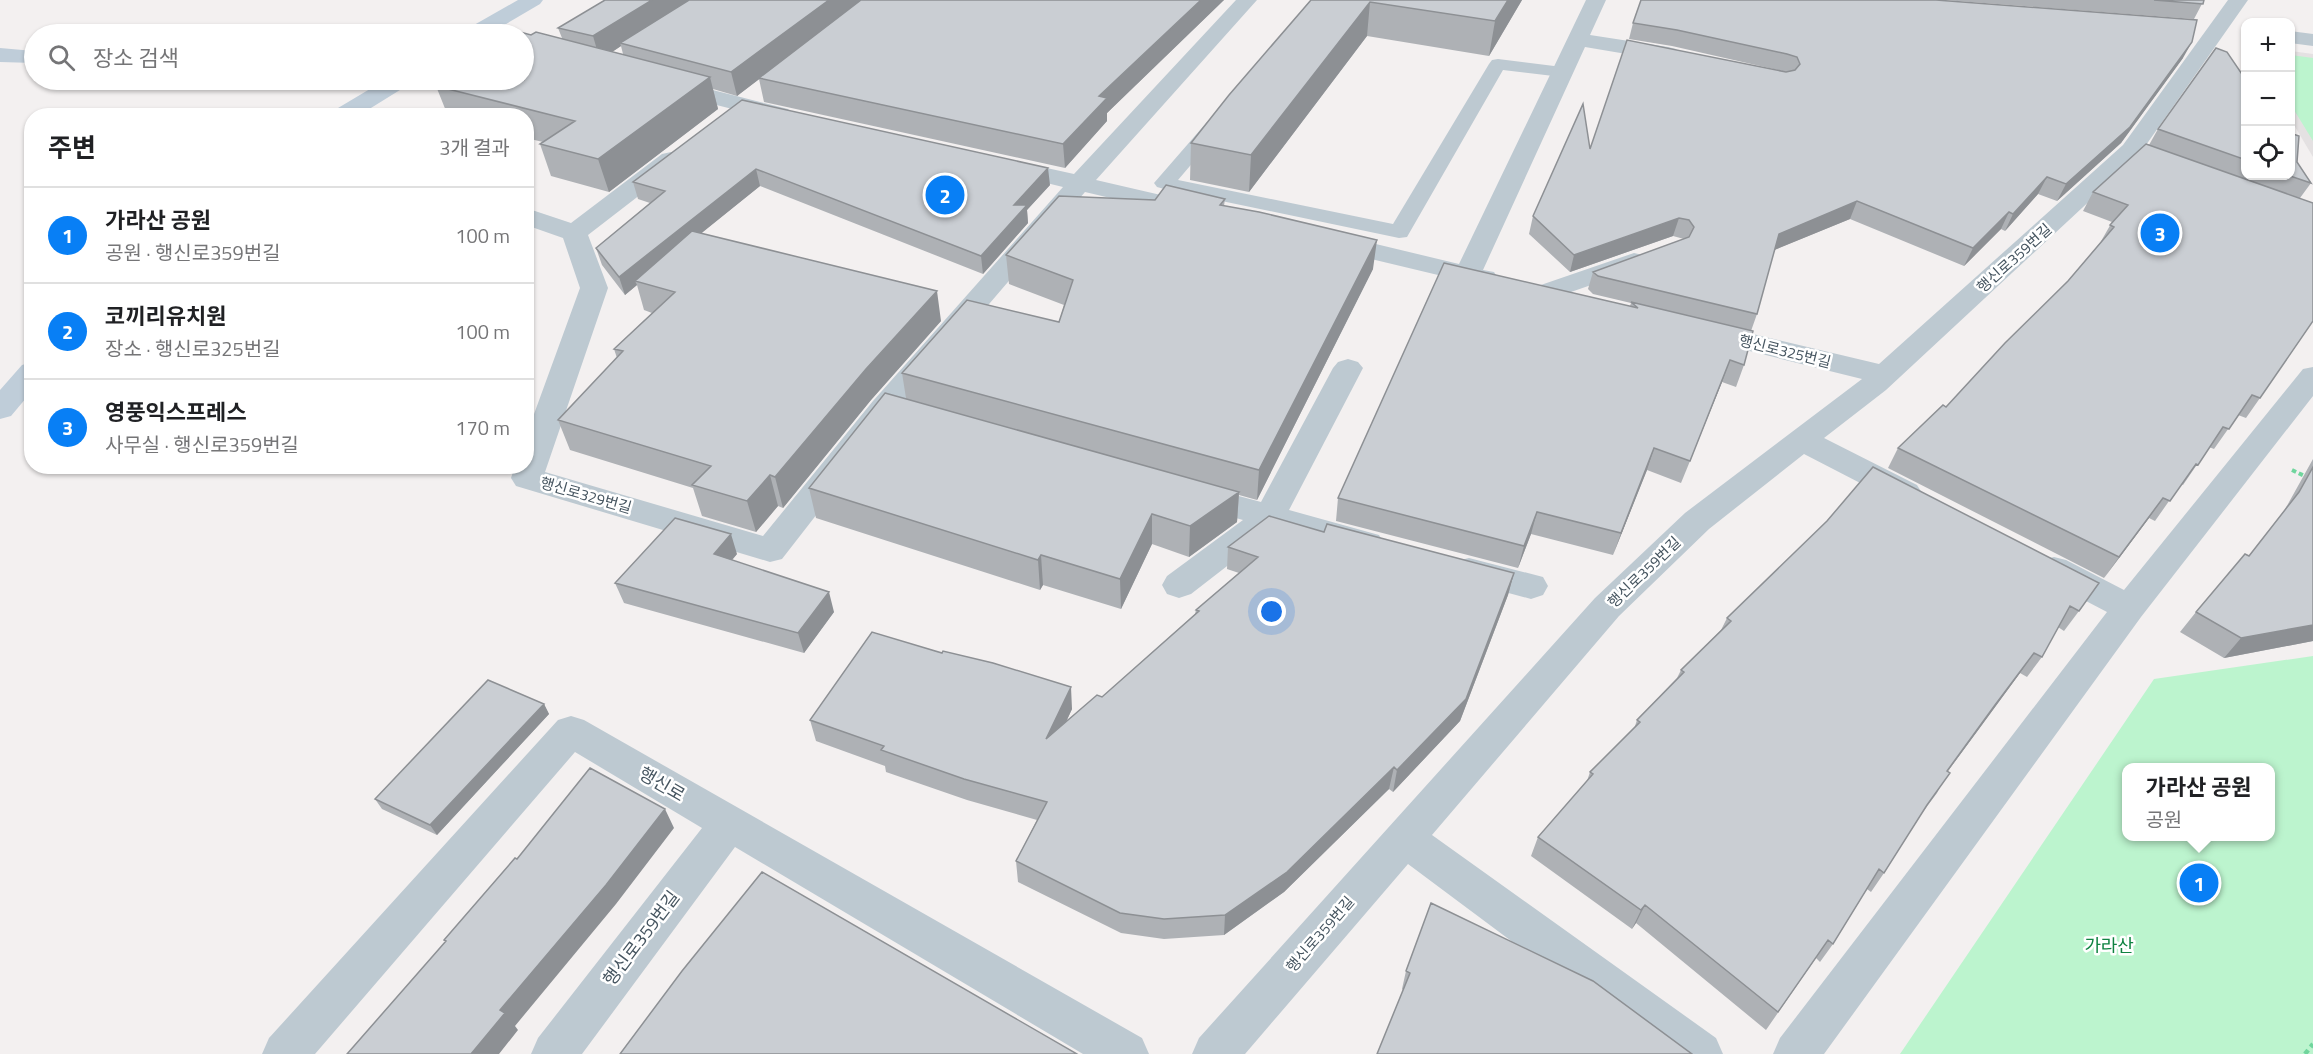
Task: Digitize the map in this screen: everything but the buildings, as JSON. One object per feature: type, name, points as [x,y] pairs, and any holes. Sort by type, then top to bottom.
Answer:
[{"type":"main road","points":[[492,24],[533,0]]},
{"type":"main road","points":[[0,55],[24,56]]},
{"type":"main road","points":[[354,108],[384,90]]},
{"type":"main road","points":[[0,409],[24,380]]},
{"type":"street","points":[[918,417],[884,408],[1080,182],[1247,0]]},
{"type":"street","points":[[1467,274],[1596,0]]},
{"type":"street","name":"행신로359번길","points":[[1215,1054],[1607,607],[1697,521],[1885,375],[2142,154],[2238,0]]},
{"type":"street","points":[[2295,38],[2313,40]]},
{"type":"street","points":[[1578,39],[1683,57]]},
{"type":"street","points":[[651,80],[733,113],[800,119]]},
{"type":"street","points":[[733,113],[770,84]]},
{"type":"street","points":[[534,219],[574,233],[686,148]]},
{"type":"street","points":[[987,161],[1591,304]]},
{"type":"street","name":"행신로329번길","points":[[534,458],[594,288],[574,233]]},
{"type":"street","points":[[1527,288],[1653,254]]},
{"type":"street","name":"행신로325번길","points":[[1681,326],[1885,375]]},
{"type":"street","points":[[1179,585],[1269,517],[1348,368]]},
{"type":"street","points":[[1796,1054],[2130,608],[2313,376]]},
{"type":"street","name":"행신로329번길","points":[[528,474],[527,478],[770,550],[884,408]]},
{"type":"street","points":[[1802,440],[1929,505]]},
{"type":"street","points":[[1167,488],[1394,550]]},
{"type":"street","points":[[2024,554],[2130,608]]},
{"type":"street","points":[[1440,562],[1530,586]]},
{"type":"street","name":"행신로","points":[[285,1054],[571,731],[1126,1054]]},
{"type":"street","name":"행신로359번길","points":[[554,1054],[729,823]]},
{"type":"street","points":[[1404,838],[1700,1054]]},
{"type":"lane","points":[[1226,111],[1164,183],[1399,232],[1498,64],[1562,72]]},
{"type":"path","points":[[2305,1054],[2313,1044]]},
{"type":"shaded area","points":[[2295,52],[2313,54],[2313,157],[2295,127]]},
{"type":"green space","points":[[2295,56],[2313,58],[2313,141],[2295,112]]},
{"type":"green space","name":"가라산","points":[[2313,656],[2313,1054],[1900,1054],[2154,679]]},
{"type":"place","name":"코끼리유치원","points":[[945,195]]},
{"type":"place","name":"영풍익스프레스","points":[[2160,233]]},
{"type":"place","name":"가라산 공원","points":[[2199,883]]}]
